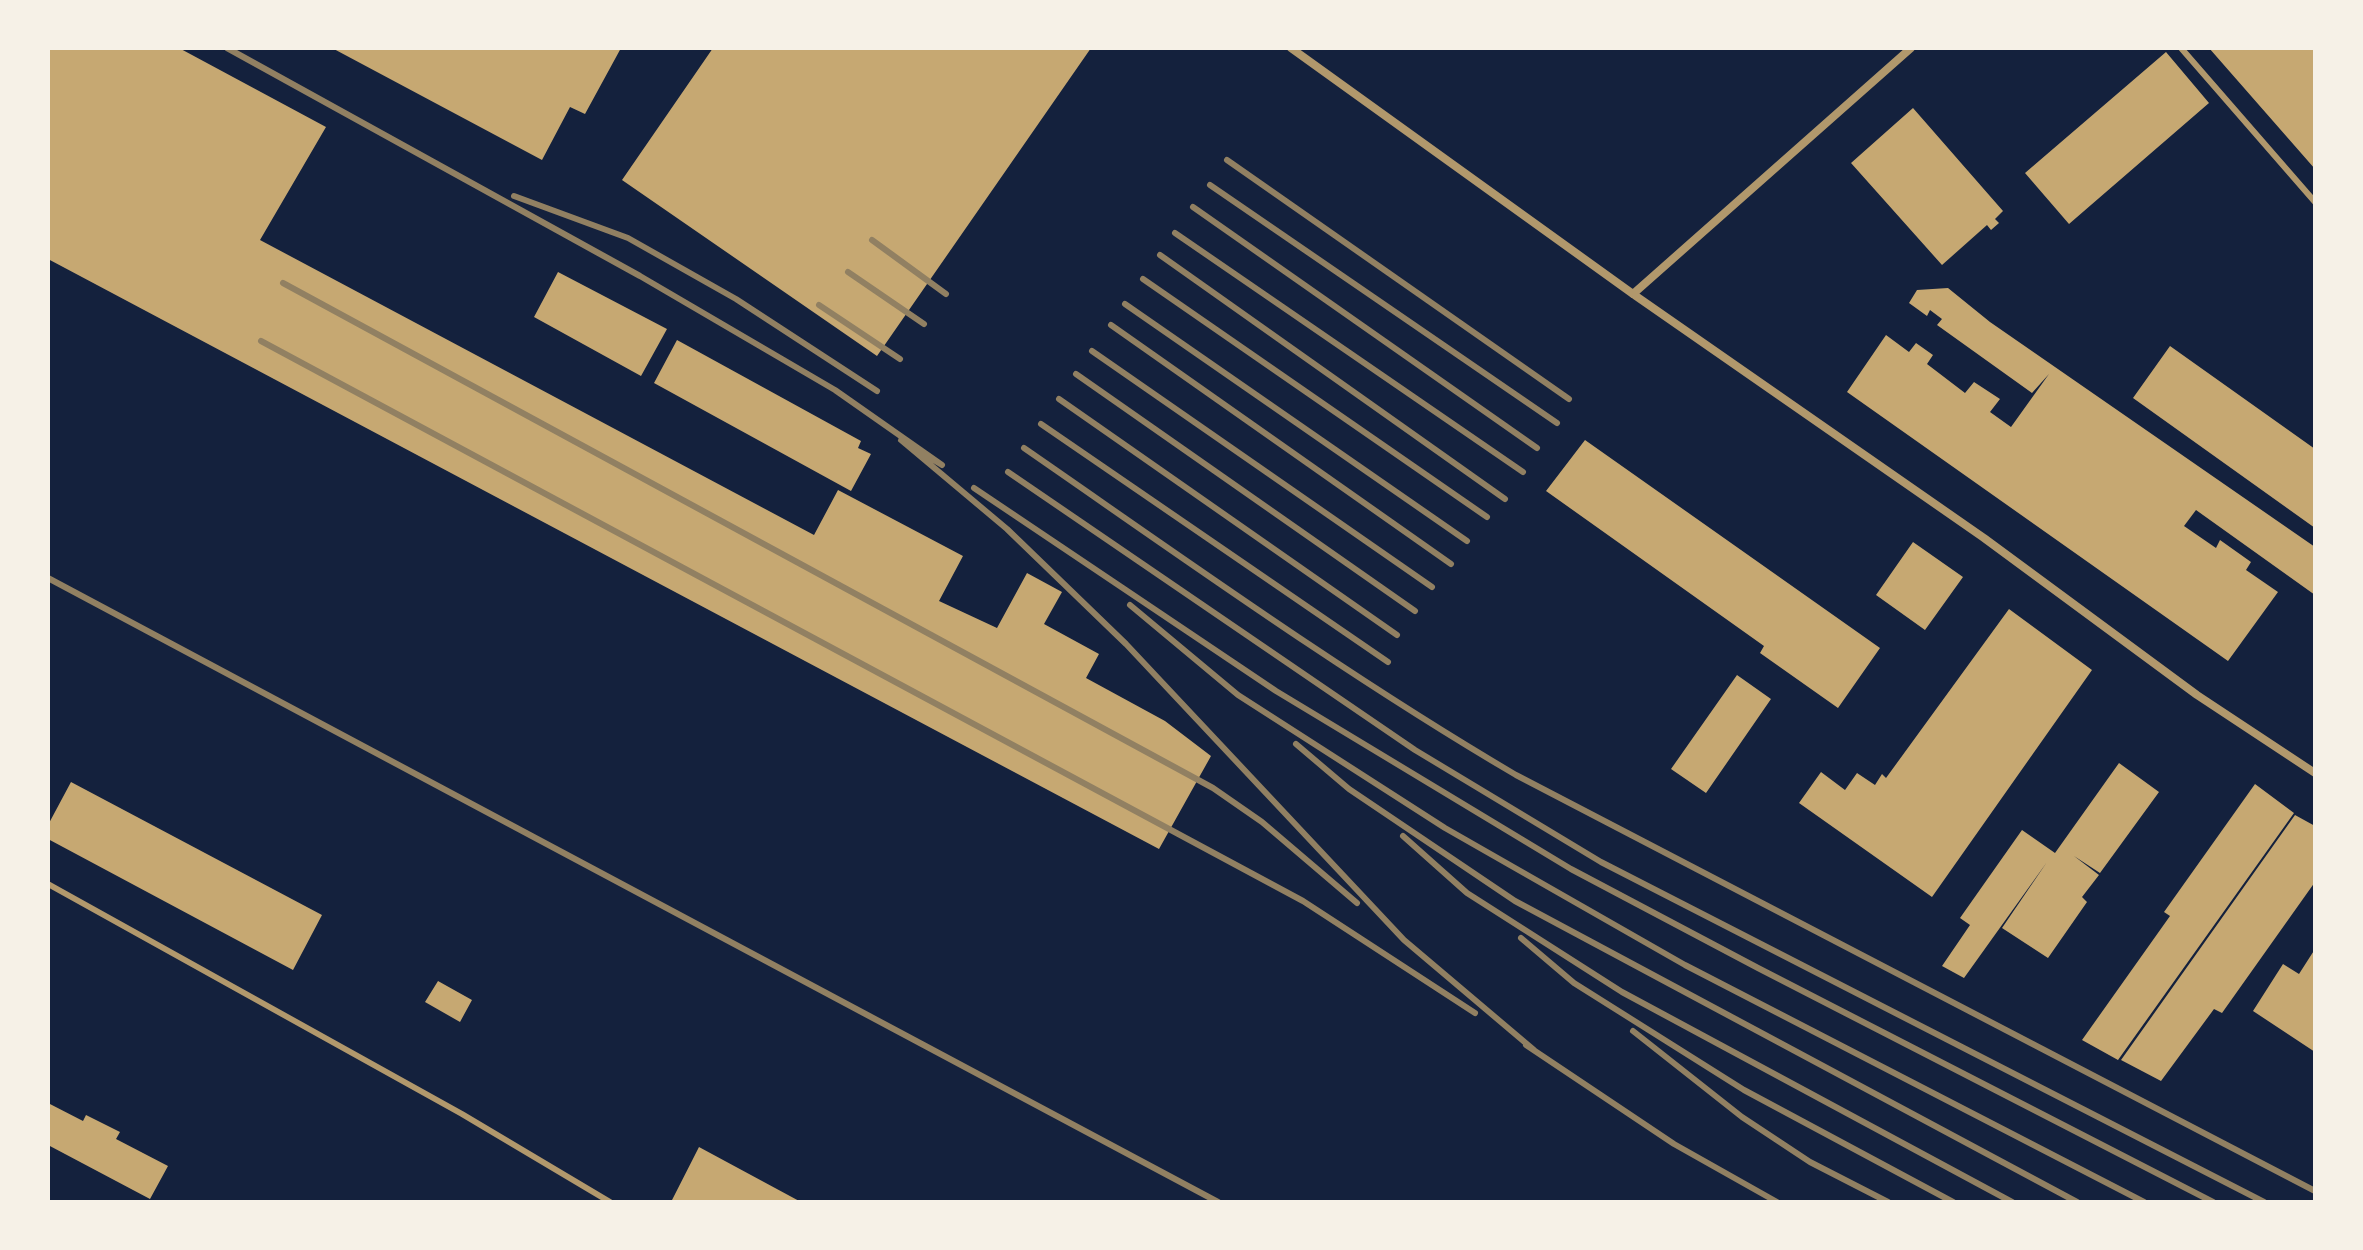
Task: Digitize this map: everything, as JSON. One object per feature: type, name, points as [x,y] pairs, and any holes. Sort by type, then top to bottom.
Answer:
[{"type":"street","points":[[1291,48],[1633,294],[1984,538],[2197,695],[2315,773]]},
{"type":"street","points":[[1633,294],[1911,48]]},
{"type":"lane","points":[[2181,48],[2315,202]]},
{"type":"lane","points":[[48,884],[462,1114],[610,1202]]},
{"type":"building","points":[[48,48],[179,48],[326,127],[260,240],[814,535],[838,490],[963,556],[939,601],[997,628],[1027,573],[1062,592],[1044,624],[1099,654],[1086,678],[1165,721],[1211,756],[1159,849],[48,259]]},
{"type":"building","points":[[332,48],[621,48],[585,114],[570,107],[542,160]]},
{"type":"building","points":[[713,48],[1091,48],[877,356],[622,180]]},
{"type":"building","points":[[2209,48],[2315,48],[2315,169]]},
{"type":"building","points":[[2166,52],[2209,103],[2069,224],[2025,173]]},
{"type":"building","points":[[1913,108],[2003,211],[1995,219],[1999,223],[1991,230],[1987,225],[1942,265],[1851,163]]},
{"type":"building","points":[[558,272],[667,329],[641,376],[534,317]]},
{"type":"building","points":[[1948,288],[1990,322],[2315,547],[2315,595],[2196,510],[2184,526],[2216,548],[2220,540],[2251,562],[2246,570],[2278,592],[2228,661],[1847,392],[1886,335],[1909,352],[1916,343],[1933,355],[1927,364],[1965,393],[1974,382],[2000,399],[1990,412],[2011,427],[2049,374],[2032,393],[1937,325],[1942,319],[1930,310],[1927,316],[1909,303],[1917,290]]},
{"type":"building","points":[[677,340],[861,441],[858,448],[871,454],[851,491],[654,383]]},
{"type":"building","points":[[2170,346],[2315,449],[2315,528],[2133,398]]},
{"type":"building","points":[[1585,440],[1880,648],[1838,708],[1760,653],[1764,646],[1546,491]]},
{"type":"building","points":[[1913,542],[1963,577],[1925,630],[1876,595]]},
{"type":"building","points":[[2009,609],[2092,670],[1932,897],[1799,803],[1821,772],[1845,790],[1857,773],[1875,785],[1882,774],[1886,778]]},
{"type":"building","points":[[1737,675],[1771,699],[1706,793],[1671,769]]},
{"type":"building","points":[[2119,763],[2159,792],[2100,873],[2074,856],[2099,875],[2082,897],[2087,902],[2048,958],[2002,928],[2047,862],[1964,978],[1942,966],[1970,925],[1960,918],[2022,830],[2055,853]]},
{"type":"building","points":[[71,782],[322,915],[293,970],[48,839],[48,825]]},
{"type":"building","points":[[2255,784],[2294,813],[2118,1060],[2082,1040],[2170,916],[2164,912]]},
{"type":"building","points":[[2295,815],[2315,826],[2315,882],[2222,1013],[2214,1009],[2161,1081],[2121,1060]]},
{"type":"building","points":[[2315,949],[2315,1052],[2253,1011],[2283,964],[2299,974]]},
{"type":"building","points":[[438,981],[472,1000],[460,1022],[425,1002]]},
{"type":"building","points":[[48,1103],[83,1121],[86,1115],[120,1132],[116,1139],[168,1166],[150,1199],[48,1145]]},
{"type":"building","points":[[699,1147],[801,1202],[671,1202]]},
{"type":"railway","points":[[227,48],[640,276],[835,390],[942,465],[901,440],[1007,529],[1126,644],[1404,940],[1534,1050]]},
{"type":"railway","points":[[1227,160],[1569,399]]},
{"type":"railway","points":[[1210,185],[1557,423]]},
{"type":"railway","points":[[514,196],[628,238],[736,299],[877,391]]},
{"type":"railway","points":[[1193,207],[1537,448]]},
{"type":"railway","points":[[1175,233],[1523,472]]},
{"type":"railway","points":[[872,240],[946,294]]},
{"type":"railway","points":[[1160,255],[1505,499]]},
{"type":"railway","points":[[848,272],[924,324]]},
{"type":"railway","points":[[1143,279],[1487,517]]},
{"type":"railway","points":[[283,283],[1213,788],[1262,822],[1357,903]]},
{"type":"railway","points":[[1125,304],[1467,541]]},
{"type":"railway","points":[[819,305],[900,359]]},
{"type":"railway","points":[[1111,325],[1451,564]]},
{"type":"railway","points":[[261,341],[1303,901],[1475,1013]]},
{"type":"railway","points":[[1092,351],[1432,587]]},
{"type":"railway","points":[[1076,374],[1415,611]]},
{"type":"railway","points":[[1059,399],[1397,635]]},
{"type":"railway","points":[[1041,424],[1388,662]]},
{"type":"railway","points":[[1024,448],[1328,657],[1516,775],[2315,1191]]},
{"type":"railway","points":[[1008,472],[1415,750],[1601,862],[2264,1202]]},
{"type":"railway","points":[[974,488],[1276,691],[1571,869],[2213,1202]]},
{"type":"railway","points":[[48,578],[1218,1202]]},
{"type":"railway","points":[[1130,605],[1238,695],[1445,828],[1685,965],[2144,1202]]},
{"type":"railway","points":[[1296,744],[1349,789],[1515,901],[2077,1202]]},
{"type":"railway","points":[[1403,836],[1467,893],[1622,992],[2012,1202]]},
{"type":"railway","points":[[1521,938],[1574,983],[1744,1090],[1953,1202]]},
{"type":"railway","points":[[1633,1031],[1742,1117],[1810,1162],[1888,1202]]},
{"type":"railway","points":[[1526,1045],[1674,1144],[1777,1202]]}]
